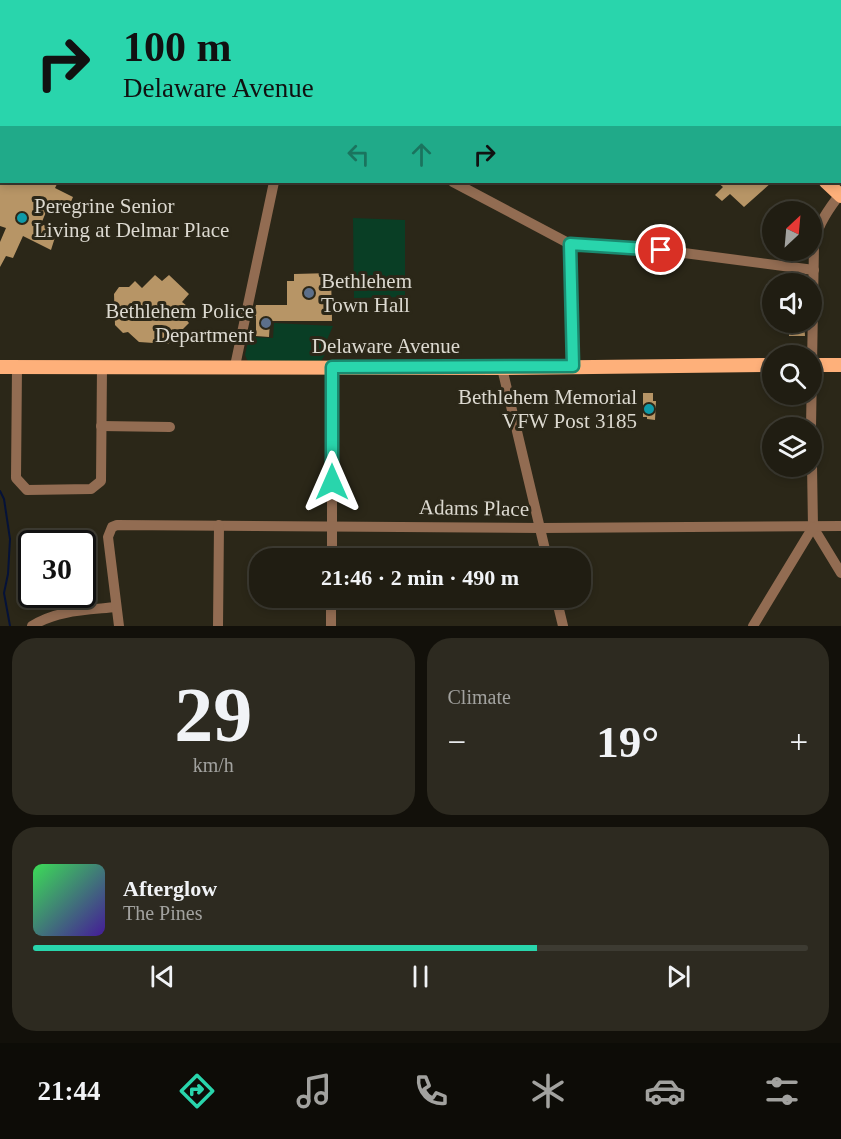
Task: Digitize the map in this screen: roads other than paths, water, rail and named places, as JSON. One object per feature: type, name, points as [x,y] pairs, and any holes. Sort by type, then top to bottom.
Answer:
[{"type":"main road","points":[[827,183],[841,194]]},
{"type":"main road","name":"Delaware Avenue","points":[[0,367],[502,368],[762,365]]},
{"type":"main road","points":[[822,365],[841,365]]},
{"type":"street","points":[[235,366],[274,183]]},
{"type":"street","points":[[455,183],[570,244],[661,250],[814,270]]},
{"type":"street","points":[[812,345],[816,235],[826,214],[841,194]]},
{"type":"street","points":[[570,244],[573,366]]},
{"type":"street","points":[[17,367],[16,478],[27,490],[91,489],[101,482],[102,367]]},
{"type":"street","points":[[332,367],[332,548]]},
{"type":"street","points":[[502,368],[546,548]]},
{"type":"street","points":[[101,426],[170,427]]},
{"type":"street","points":[[812,477],[813,527],[841,573]]},
{"type":"street","name":"Adams Place","points":[[116,607],[108,537],[112,527],[117,525],[541,528],[841,526]]},
{"type":"street","points":[[218,626],[219,525]]},
{"type":"street","points":[[753,626],[813,527]]},
{"type":"street","points":[[32,626],[40,621],[68,613],[116,607],[119,626]]},
{"type":"street","points":[[331,626],[332,608]]},
{"type":"street","points":[[559,608],[563,626]]},
{"type":"waterway","points":[[0,491],[4,499],[10,539],[8,574],[4,593],[10,626]]},
{"type":"place","name":"Peregrine Senior Living at Delmar Place","points":[[22,218]]},
{"type":"place","name":"Bethlehem Town Hall","points":[[309,293]]},
{"type":"place","name":"Bethlehem Police Department","points":[[266,323]]},
{"type":"place","name":"Bethlehem Memorial VFW Post 3185","points":[[649,409]]}]
